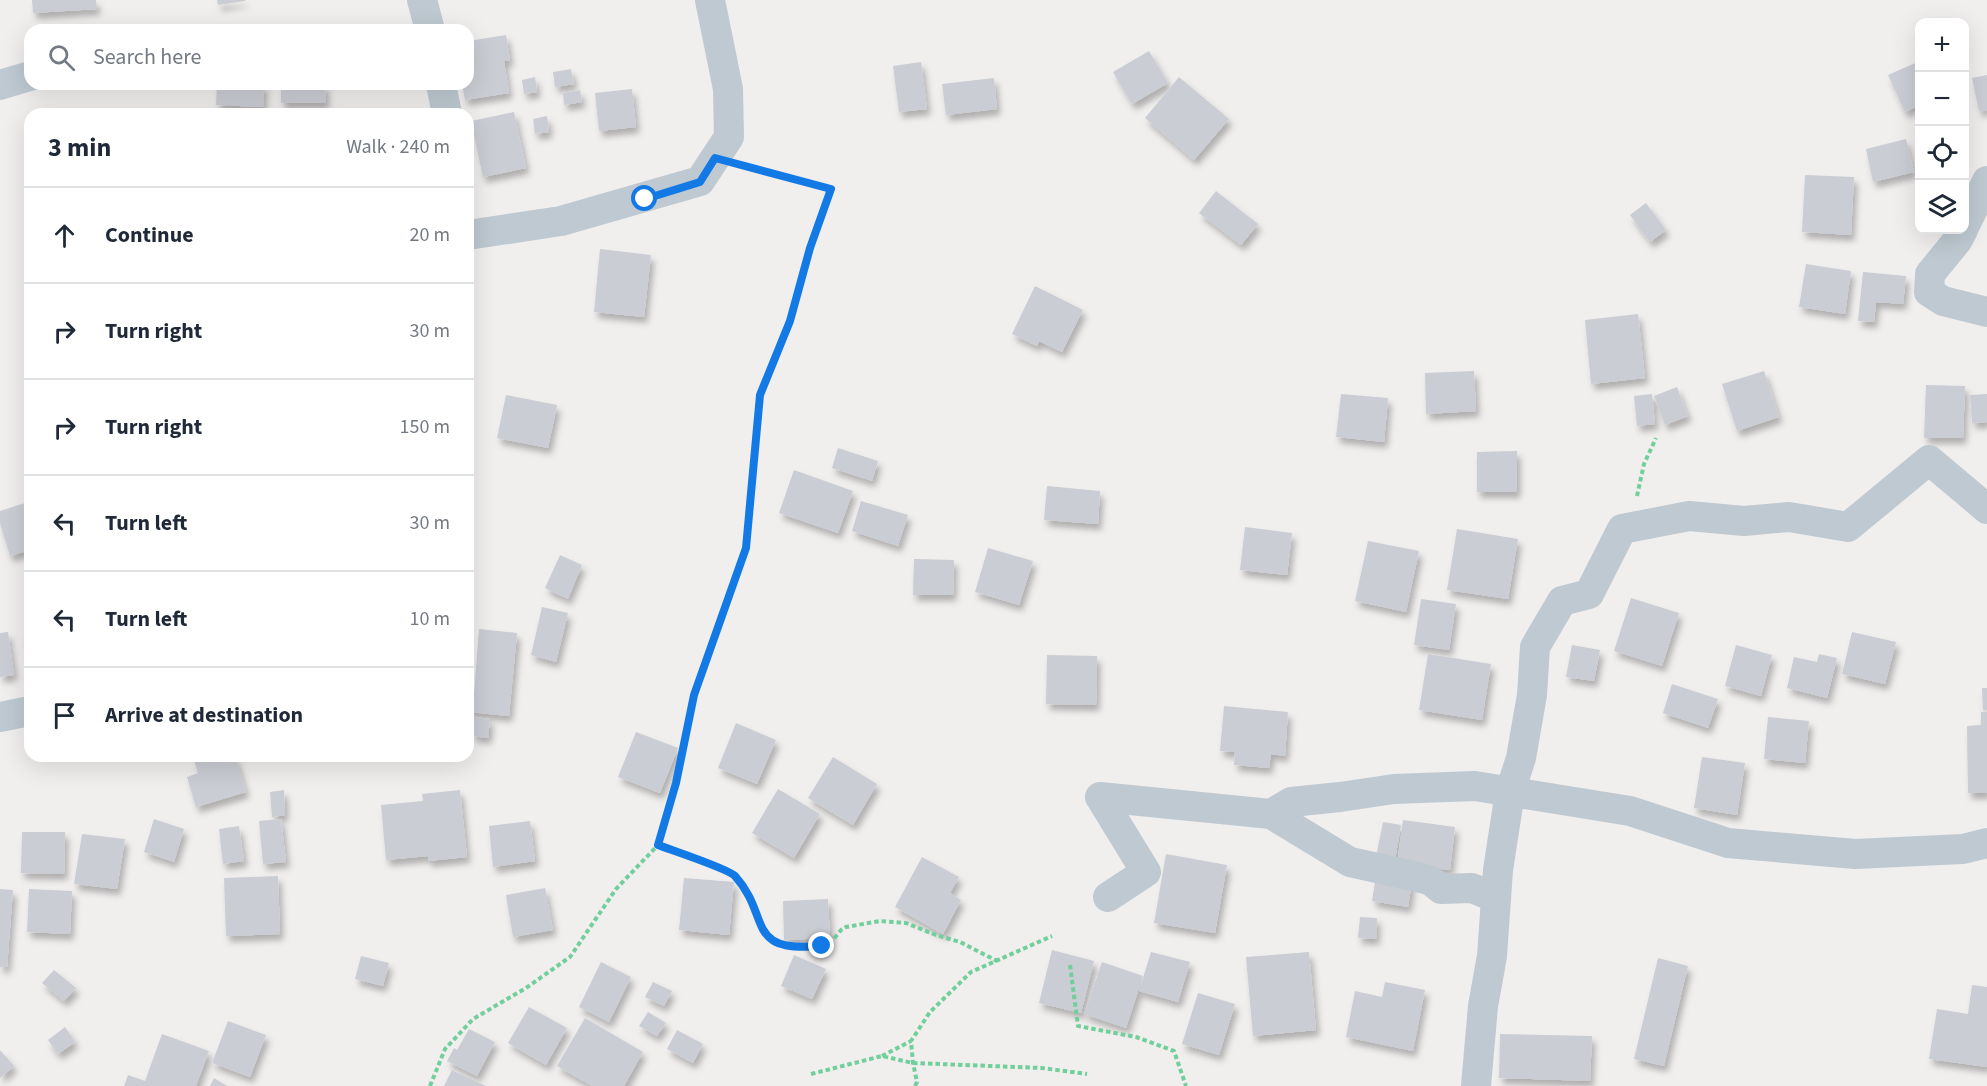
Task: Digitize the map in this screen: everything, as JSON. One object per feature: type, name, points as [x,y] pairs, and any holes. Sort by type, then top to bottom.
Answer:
[{"type":"street","points":[[422,0],[428,24]]},
{"type":"street","points":[[474,234],[561,221],[700,182],[729,137],[728,89],[710,0]]},
{"type":"street","points":[[0,85],[24,78]]},
{"type":"street","points":[[442,90],[446,108]]},
{"type":"street","points":[[1969,218],[1987,181]]},
{"type":"street","points":[[1961,234],[1930,274],[1929,292],[1943,302],[1987,312]]},
{"type":"street","points":[[1476,1086],[1484,1006],[1492,956],[1498,870],[1510,792],[1521,758],[1532,695],[1535,647],[1562,601],[1589,594],[1622,529],[1689,516],[1744,521],[1789,517],[1848,527],[1929,460],[1987,509]]},
{"type":"street","points":[[0,717],[24,712]]},
{"type":"street","points":[[1271,814],[1291,802],[1394,789],[1475,786],[1630,811],[1728,843],[1855,854],[1963,849],[1987,843]]},
{"type":"street","points":[[1108,897],[1146,872],[1100,797],[1271,814],[1350,862],[1418,877],[1431,881],[1441,889],[1472,888],[1496,898]]},
{"type":"path","points":[[430,1086],[445,1049],[473,1019],[526,988],[570,957],[616,889],[658,845],[676,783],[694,695],[746,548],[760,395],[790,321],[810,248],[831,189],[715,158]]},
{"type":"path","points":[[1622,529],[1635,502],[1644,464],[1656,438]]},
{"type":"path","points":[[658,845],[734,874],[750,897],[764,934],[770,940],[789,946],[822,946],[832,941],[846,927],[880,921],[906,923],[960,942],[997,961]]},
{"type":"path","points":[[811,1074],[882,1056],[912,1041],[930,1011],[971,972],[1052,936]]},
{"type":"path","points":[[1070,965],[1078,1026],[1136,1037],[1174,1051],[1186,1086]]},
{"type":"path","points":[[912,1041],[917,1082],[915,1086]]},
{"type":"path","points":[[882,1056],[913,1063],[1042,1068],[1087,1074]]},
{"type":"building","points":[[32,0],[96,0],[97,9],[33,13]]},
{"type":"building","points":[[217,0],[245,0],[245,1],[218,5]]},
{"type":"building","points":[[506,35],[510,61],[504,61],[509,93],[465,100],[463,90],[474,90],[474,40]]},
{"type":"building","points":[[1149,51],[1168,83],[1132,104],[1113,72]]},
{"type":"building","points":[[921,62],[927,109],[899,112],[893,66]]},
{"type":"building","points":[[1915,63],[1915,107],[1905,112],[1888,75]]},
{"type":"building","points":[[571,69],[574,84],[555,87],[553,72]]},
{"type":"building","points":[[1987,75],[1987,110],[1979,111],[1972,78]]},
{"type":"building","points":[[535,77],[537,92],[524,94],[522,80]]},
{"type":"building","points":[[1179,77],[1229,119],[1194,160],[1145,118]]},
{"type":"building","points":[[994,78],[997,109],[946,115],[942,84]]},
{"type":"building","points":[[632,89],[636,127],[599,131],[595,93]]},
{"type":"building","points":[[217,90],[264,90],[263,107],[216,105]]},
{"type":"building","points":[[281,90],[325,90],[326,103],[281,103]]},
{"type":"building","points":[[580,90],[582,102],[564,105],[563,93]]},
{"type":"building","points":[[514,112],[526,168],[483,177],[474,135],[474,120]]},
{"type":"building","points":[[547,116],[549,132],[535,134],[533,119]]},
{"type":"building","points":[[1906,139],[1914,172],[1873,182],[1866,149]]},
{"type":"building","points":[[1805,175],[1854,177],[1851,235],[1802,232]]},
{"type":"building","points":[[1216,191],[1258,224],[1241,245],[1199,213]]},
{"type":"building","points":[[1646,203],[1666,230],[1650,242],[1630,215]]},
{"type":"building","points":[[600,249],[651,255],[644,317],[594,312]]},
{"type":"building","points":[[1806,264],[1851,271],[1845,314],[1799,307]]},
{"type":"building","points":[[1863,272],[1906,276],[1903,304],[1876,302],[1874,322],[1858,321]]},
{"type":"building","points":[[1035,286],[1083,310],[1062,352],[1039,341],[1037,346],[1012,334]]},
{"type":"building","points":[[1638,314],[1645,378],[1591,384],[1585,320]]},
{"type":"building","points":[[1474,371],[1476,411],[1426,414],[1425,373]]},
{"type":"building","points":[[1764,371],[1779,417],[1737,431],[1722,384]]},
{"type":"building","points":[[1926,385],[1965,386],[1963,438],[1924,438]]},
{"type":"building","points":[[1677,387],[1688,416],[1665,425],[1654,396]]},
{"type":"building","points":[[1341,394],[1388,398],[1384,442],[1336,437]]},
{"type":"building","points":[[1652,394],[1655,424],[1637,426],[1634,396]]},
{"type":"building","points":[[1987,394],[1987,422],[1972,423],[1970,395]]},
{"type":"building","points":[[506,395],[557,405],[548,448],[497,438]]},
{"type":"building","points":[[838,448],[878,461],[872,481],[832,468]]},
{"type":"building","points":[[1517,451],[1517,492],[1477,492],[1477,452]]},
{"type":"building","points":[[794,470],[853,491],[838,533],[779,513]]},
{"type":"building","points":[[1047,486],[1100,491],[1098,524],[1044,520]]},
{"type":"building","points":[[861,501],[908,515],[898,546],[852,531]]},
{"type":"building","points":[[24,503],[24,552],[10,556],[0,523],[0,511]]},
{"type":"building","points":[[1245,527],[1292,533],[1287,575],[1240,570]]},
{"type":"building","points":[[1457,529],[1518,539],[1508,599],[1447,590]]},
{"type":"building","points":[[1368,541],[1419,551],[1406,612],[1355,601]]},
{"type":"building","points":[[988,548],[1033,561],[1019,605],[975,592]]},
{"type":"building","points":[[560,555],[582,565],[568,599],[545,588]]},
{"type":"building","points":[[914,559],[954,560],[953,595],[913,595]]},
{"type":"building","points":[[1631,598],[1679,613],[1662,666],[1614,651]]},
{"type":"building","points":[[1421,599],[1456,604],[1449,650],[1414,645]]},
{"type":"building","points":[[542,607],[568,613],[556,662],[531,655]]},
{"type":"building","points":[[479,629],[517,633],[509,716],[474,713]]},
{"type":"building","points":[[8,632],[14,675],[0,677],[0,633]]},
{"type":"building","points":[[1852,632],[1896,642],[1885,684],[1842,674]]},
{"type":"building","points":[[1572,645],[1600,650],[1594,681],[1566,677]]},
{"type":"building","points":[[1736,645],[1772,655],[1761,696],[1725,686]]},
{"type":"building","points":[[1428,654],[1491,664],[1482,720],[1419,710]]},
{"type":"building","points":[[1819,654],[1837,658],[1827,698],[1787,688],[1794,657],[1817,662]]},
{"type":"building","points":[[1047,655],[1097,656],[1096,705],[1046,704]]},
{"type":"building","points":[[1672,684],[1718,699],[1708,728],[1663,713]]},
{"type":"building","points":[[1982,688],[1987,688],[1987,710],[1983,710]]},
{"type":"building","points":[[1224,706],[1288,712],[1285,756],[1271,754],[1269,768],[1234,765],[1235,752],[1220,751]]},
{"type":"building","points":[[1981,712],[1987,712],[1987,793],[1968,793],[1967,726],[1981,725]]},
{"type":"building","points":[[474,717],[490,719],[488,738],[474,736]]},
{"type":"building","points":[[1768,717],[1809,721],[1805,763],[1764,759]]},
{"type":"building","points":[[736,723],[776,740],[757,784],[718,768]]},
{"type":"building","points":[[636,732],[678,748],[660,793],[618,777]]},
{"type":"building","points":[[833,757],[877,784],[853,825],[808,798]]},
{"type":"building","points":[[1702,757],[1745,763],[1737,815],[1694,808]]},
{"type":"building","points":[[195,762],[237,762],[246,792],[196,807],[187,777],[198,773]]},
{"type":"building","points":[[778,789],[820,814],[794,858],[752,833]]},
{"type":"building","points":[[284,790],[285,815],[272,817],[270,792]]},
{"type":"building","points":[[460,790],[467,857],[428,861],[428,856],[386,860],[381,805],[423,801],[422,794]]},
{"type":"building","points":[[154,819],[184,829],[174,862],[144,852]]},
{"type":"building","points":[[281,819],[286,862],[263,864],[259,821]]},
{"type":"building","points":[[1403,820],[1455,827],[1450,870],[1397,864]]},
{"type":"building","points":[[530,821],[535,861],[493,867],[489,826]]},
{"type":"building","points":[[1383,822],[1401,825],[1395,860],[1376,857]]},
{"type":"building","points":[[239,826],[244,861],[223,864],[219,829]]},
{"type":"building","points":[[22,832],[65,832],[64,874],[21,873]]},
{"type":"building","points":[[82,834],[125,839],[117,889],[74,884]]},
{"type":"building","points":[[1166,854],[1227,865],[1215,933],[1154,923]]},
{"type":"building","points":[[922,857],[959,877],[950,893],[961,900],[943,934],[895,907]]},
{"type":"building","points":[[278,876],[280,934],[226,936],[224,878]]},
{"type":"building","points":[[1376,876],[1412,881],[1408,907],[1372,901]]},
{"type":"building","points":[[684,878],[734,882],[729,935],[679,930]]},
{"type":"building","points":[[545,888],[553,930],[513,937],[506,895]]},
{"type":"building","points":[[0,889],[13,890],[7,967],[0,967]]},
{"type":"building","points":[[29,889],[72,891],[70,934],[27,932]]},
{"type":"building","points":[[828,899],[830,938],[784,940],[783,901]]},
{"type":"building","points":[[1360,917],[1377,918],[1376,939],[1358,938]]},
{"type":"building","points":[[1052,950],[1094,961],[1081,1013],[1039,1003]]},
{"type":"building","points":[[1151,952],[1190,962],[1178,1002],[1139,991]]},
{"type":"building","points":[[1309,952],[1316,1030],[1253,1036],[1246,957]]},
{"type":"building","points":[[794,955],[826,969],[812,999],[781,986]]},
{"type":"building","points":[[361,956],[389,963],[383,986],[355,979]]},
{"type":"building","points":[[1658,958],[1688,966],[1664,1066],[1634,1059]]},
{"type":"building","points":[[601,962],[631,977],[609,1022],[579,1007]]},
{"type":"building","points":[[1102,962],[1143,976],[1126,1028],[1084,1014]]},
{"type":"building","points":[[54,970],[76,988],[64,1001],[42,983]]},
{"type":"building","points":[[653,982],[672,991],[664,1006],[645,997]]},
{"type":"building","points":[[1385,982],[1425,990],[1413,1051],[1346,1037],[1355,991],[1382,997]]},
{"type":"building","points":[[1972,985],[1987,987],[1987,1067],[1929,1059],[1937,1009],[1968,1014]]},
{"type":"building","points":[[1198,993],[1235,1004],[1219,1055],[1182,1044]]},
{"type":"building","points":[[529,1007],[567,1028],[546,1065],[508,1043]]},
{"type":"building","points":[[648,1012],[666,1023],[657,1036],[639,1026]]},
{"type":"building","points":[[585,1018],[643,1052],[624,1086],[592,1086],[557,1066]]},
{"type":"building","points":[[228,1021],[266,1035],[250,1077],[212,1063]]},
{"type":"building","points":[[65,1027],[75,1042],[58,1054],[48,1040]]},
{"type":"building","points":[[469,1029],[495,1042],[477,1076],[447,1061],[454,1048],[457,1050]]},
{"type":"building","points":[[677,1030],[703,1044],[693,1063],[667,1049]]},
{"type":"building","points":[[162,1034],[209,1051],[196,1086],[124,1086],[128,1075],[145,1081]]},
{"type":"building","points":[[1500,1034],[1592,1036],[1590,1081],[1499,1078]]},
{"type":"building","points":[[0,1050],[14,1066],[0,1078]]},
{"type":"building","points":[[452,1070],[486,1086],[444,1086]]},
{"type":"building","points":[[214,1078],[227,1086],[210,1086]]},
{"type":"route","points":[[645,199],[700,182],[715,158],[831,189],[810,248],[790,321],[760,395],[746,548],[694,695],[676,783],[658,845],[734,874],[750,897],[764,934],[770,940],[789,946],[822,946]]}]
